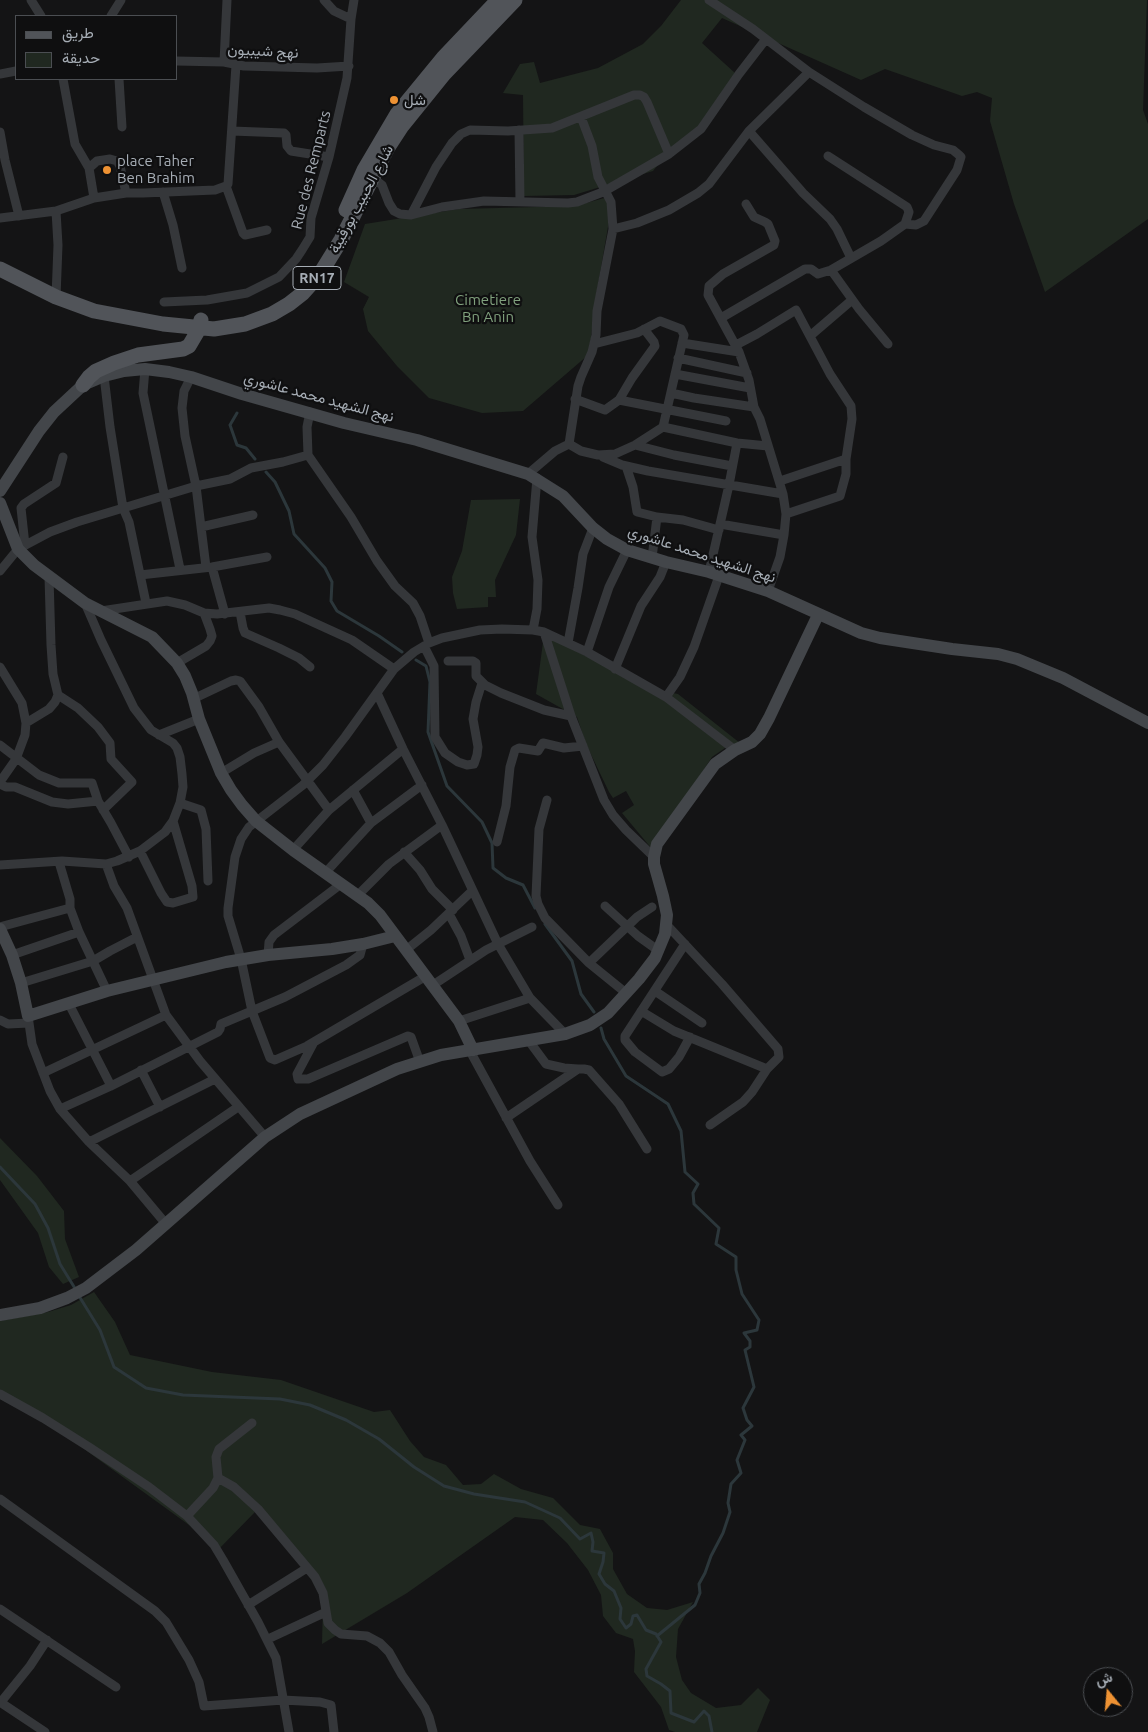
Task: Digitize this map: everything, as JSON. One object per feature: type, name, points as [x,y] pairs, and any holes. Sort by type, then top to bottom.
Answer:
[{"type":"main road","name":"شارع الحبيب بورقيبة","points":[[0,269],[94,311],[163,324],[200,324],[227,327],[256,320],[289,304],[303,294],[320,274],[332,254],[397,114],[443,58],[498,0]]},
{"type":"main road","name":"شارع الحبيب بورقيبة","points":[[369,174],[421,100],[515,0]]},
{"type":"main road","name":"شارع الحبيب بورقيبة","points":[[0,261],[57,293]]},
{"type":"main road","points":[[83,385],[96,371],[114,363],[138,356],[183,349],[189,346],[200,324]]},
{"type":"street","points":[[31,0],[41,15]]},
{"type":"street","points":[[112,15],[121,0]]},
{"type":"street","points":[[224,62],[227,0]]},
{"type":"street","points":[[324,0],[334,11],[351,19]]},
{"type":"street","name":"Rue des Remparts","points":[[164,302],[207,300],[236,296],[260,288],[279,277],[296,259],[310,237],[314,204],[330,157],[349,66],[351,19],[354,0]]},
{"type":"street","points":[[709,0],[766,39],[809,72],[864,107],[917,138],[954,150],[960,155],[957,170],[924,221],[916,225],[905,224]]},
{"type":"street","points":[[369,174],[382,185],[394,211],[400,214],[412,215],[442,207],[484,201],[577,202],[605,191],[669,154],[701,129],[766,39]]},
{"type":"street","name":"نهج شيبيون","points":[[178,61],[317,68],[349,66]]},
{"type":"street","points":[[236,65],[228,184],[226,186],[243,233],[245,235],[267,230]]},
{"type":"street","points":[[0,74],[15,71]]},
{"type":"street","points":[[613,229],[653,217],[684,203],[709,184],[749,131],[809,72]]},
{"type":"street","points":[[64,80],[75,144],[89,168],[94,198]]},
{"type":"street","points":[[118,80],[122,127]]},
{"type":"street","points":[[412,215],[436,168],[452,143],[461,134],[470,130],[552,128],[634,95],[640,95],[648,102],[669,154]]},
{"type":"street","points":[[568,444],[575,399],[581,377],[594,344],[597,311],[613,229],[612,202],[598,177],[592,146],[581,117]]},
{"type":"street","points":[[519,130],[520,202]]},
{"type":"street","points":[[232,131],[284,133],[287,146],[291,151],[330,157]]},
{"type":"street","points":[[749,131],[809,199],[830,219],[851,258]]},
{"type":"street","points":[[0,132],[18,216]]},
{"type":"street","points":[[721,318],[805,269],[811,269],[818,274],[831,270],[881,241],[905,224],[909,212],[907,207],[828,156]]},
{"type":"street","points":[[89,168],[97,161],[110,159],[117,161],[120,166],[126,193]]},
{"type":"street","points":[[0,218],[56,211],[94,198],[126,193],[215,190],[226,186]]},
{"type":"street","points":[[163,192],[173,225],[182,268]]},
{"type":"street","points":[[746,204],[754,217],[768,224],[775,243],[734,266],[709,286],[708,295],[737,348],[746,373],[754,407],[760,419],[783,494],[786,514],[784,535],[780,556],[768,591]]},
{"type":"street","points":[[56,211],[58,245],[57,293]]},
{"type":"street","points":[[831,270],[852,300],[888,344]]},
{"type":"street","points":[[810,336],[852,300]]},
{"type":"street","points":[[682,343],[737,348],[796,310],[830,374],[851,406],[852,419],[844,484],[840,496],[786,514]]},
{"type":"street","points":[[594,344],[637,333],[660,322],[681,329],[684,335],[663,427],[635,445],[615,454],[598,455]]},
{"type":"street","points":[[575,399],[605,410],[619,400],[655,346],[644,329]]},
{"type":"street","points":[[678,358],[746,373]]},
{"type":"street","points":[[145,369],[144,393],[180,569]]},
{"type":"street","name":"نهج الشهيد محمد عاشوري","points":[[0,491],[39,431],[54,412],[83,385],[104,376],[145,369],[191,377],[242,394],[344,423],[417,440],[533,476],[563,496],[592,528],[627,550],[768,591],[861,633],[880,638],[998,654],[1017,659],[1063,678],[1148,723]]},
{"type":"street","points":[[675,374],[750,388]]},
{"type":"street","points":[[104,376],[123,508],[129,522],[146,603]]},
{"type":"street","points":[[191,377],[184,391],[182,408],[185,436],[196,486],[201,527],[209,567],[224,614]]},
{"type":"street","points":[[671,392],[694,398],[754,407]]},
{"type":"street","points":[[619,400],[726,420]]},
{"type":"street","points":[[310,412],[307,433],[308,455],[377,561],[395,586],[413,603],[420,616],[434,666],[435,737],[445,753],[458,762],[467,765],[474,764],[477,755],[478,747],[473,719],[482,682]]},
{"type":"street","points":[[663,427],[737,443],[768,446]]},
{"type":"street","points":[[666,697],[684,670],[714,574],[719,527],[737,443]]},
{"type":"street","points":[[568,444],[581,451],[598,455],[626,466],[783,494]]},
{"type":"street","points":[[533,630],[538,580],[532,537],[533,476],[555,451],[568,444]]},
{"type":"street","points":[[635,445],[732,466]]},
{"type":"street","points":[[0,571],[21,547],[50,532],[196,486],[230,479],[252,468],[308,455]]},
{"type":"street","points":[[21,547],[21,508],[24,504],[56,483],[63,457]]},
{"type":"street","points":[[780,481],[846,460]]},
{"type":"street","points":[[626,466],[633,487],[637,512],[719,527],[784,535]]},
{"type":"street","points":[[21,508],[2,508],[13,538],[49,577],[85,603],[152,637],[177,662],[185,676],[199,719],[221,773],[231,790],[256,821],[293,850],[358,895],[380,915],[459,1021],[471,1050],[506,1118],[558,1206]]},
{"type":"street","points":[[201,527],[253,515]]},
{"type":"street","points":[[652,558],[657,517]]},
{"type":"street","points":[[568,643],[583,554],[592,528]]},
{"type":"street","points":[[587,652],[608,587],[627,550]]},
{"type":"street","points":[[140,576],[266,557]]},
{"type":"street","points":[[615,669],[641,606],[660,577],[666,562]]},
{"type":"street","points":[[26,723],[49,709],[55,702],[58,694],[53,674],[49,577]]},
{"type":"street","points":[[100,611],[146,603],[174,602],[204,613],[224,614],[269,608],[295,614],[352,640],[394,669]]},
{"type":"street","points":[[0,865],[59,862],[106,864],[129,857],[165,832],[173,821],[180,803],[183,787],[180,756],[177,748],[147,726],[130,699],[85,603]]},
{"type":"street","points":[[240,612],[245,633],[299,658],[310,667]]},
{"type":"street","points":[[177,662],[206,646],[210,641],[212,636],[204,613]]},
{"type":"street","points":[[0,1315],[40,1308],[67,1298],[86,1288],[124,1260],[265,1137],[300,1114],[389,1072],[441,1055],[565,1034],[590,1025],[608,1013],[655,958],[665,934],[664,896],[657,877],[654,857],[657,844],[714,764],[735,750],[752,742],[760,734],[818,615]]},
{"type":"street","points":[[532,927],[296,1052],[272,1060],[266,1050],[252,1011],[241,959],[228,916],[228,908],[236,857],[241,839],[248,828],[308,781],[345,738],[394,669],[427,644],[442,638],[480,630],[533,630],[544,632],[587,652],[666,697],[735,750]]},
{"type":"street","points":[[544,632],[571,716],[604,800],[626,830],[654,857]]},
{"type":"street","points":[[448,661],[475,661],[476,676],[500,693],[544,710],[571,716]]},
{"type":"street","points":[[0,667],[22,703],[26,723],[25,735],[16,759],[0,783],[6,787],[15,787],[52,802],[68,804],[98,802]]},
{"type":"street","points":[[193,699],[231,681],[240,681],[259,707],[279,742],[330,810]]},
{"type":"street","points":[[377,693],[498,944],[530,998],[565,1034]]},
{"type":"street","points":[[58,694],[78,708],[98,727],[110,743],[112,759],[132,782],[103,810]]},
{"type":"street","points":[[159,735],[199,719]]},
{"type":"street","points":[[221,773],[254,753],[279,742]]},
{"type":"street","points":[[497,842],[506,806],[510,767],[515,750],[519,748],[536,751],[543,743],[564,748],[583,746]]},
{"type":"street","points":[[0,745],[39,775],[59,783],[92,783],[98,802],[129,857]]},
{"type":"street","points":[[293,850],[330,810],[403,749]]},
{"type":"street","points":[[326,872],[372,823],[422,785]]},
{"type":"street","points":[[353,790],[372,823]]},
{"type":"street","points":[[547,800],[539,828],[536,888],[538,904],[545,918],[589,963],[626,994]]},
{"type":"street","points":[[180,803],[201,810],[206,829],[208,881]]},
{"type":"street","points":[[140,851],[167,902],[173,904],[193,897],[192,886],[173,821]]},
{"type":"street","points":[[358,895],[389,864],[442,825]]},
{"type":"street","points":[[404,852],[451,912],[470,960]]},
{"type":"street","points":[[59,862],[70,899],[70,908],[79,932],[107,991]]},
{"type":"street","points":[[106,864],[114,886],[127,908],[166,1014],[188,1047],[265,1137]]},
{"type":"street","points":[[268,955],[269,942],[274,935],[341,884]]},
{"type":"street","points":[[406,950],[451,912],[472,891]]},
{"type":"street","points":[[605,906],[627,927],[659,951]]},
{"type":"street","points":[[589,963],[637,917],[652,906]]},
{"type":"street","points":[[70,908],[0,928],[22,983],[32,1044],[50,1092],[60,1109],[89,1142],[130,1181],[166,1224]]},
{"type":"street","points":[[666,924],[722,984],[779,1052],[779,1057],[767,1069],[743,1102],[710,1125]]},
{"type":"street","points":[[12,955],[79,932]]},
{"type":"street","points":[[0,1020],[8,1024],[28,1020],[107,991],[241,959],[317,951],[363,944],[395,936]]},
{"type":"street","points":[[22,983],[94,961],[137,937]]},
{"type":"street","points":[[60,1109],[111,1086],[218,1032],[221,1024],[285,997],[346,965],[360,955],[363,944]]},
{"type":"street","points":[[685,944],[625,1036],[635,1052],[662,1072],[669,1069],[679,1057],[690,1037]]},
{"type":"street","points":[[655,991],[702,1023]]},
{"type":"street","points":[[459,1021],[530,998]]},
{"type":"street","points":[[69,1004],[111,1086]]},
{"type":"street","points":[[641,1011],[674,1031],[767,1069]]},
{"type":"street","points":[[43,1073],[166,1014]]},
{"type":"street","points":[[314,1042],[297,1074],[298,1079],[308,1079],[408,1036],[411,1037],[420,1062]]},
{"type":"street","points":[[529,1041],[546,1064],[589,1070],[607,1088],[647,1149]]},
{"type":"street","points":[[506,1118],[578,1069]]},
{"type":"street","points":[[141,1070],[160,1107]]},
{"type":"street","points":[[89,1142],[215,1079]]},
{"type":"street","points":[[130,1181],[238,1107]]},
{"type":"street","points":[[0,1394],[89,1446],[187,1516],[214,1546],[268,1639],[276,1658],[289,1732]]},
{"type":"street","points":[[187,1516],[213,1488],[218,1478],[216,1453],[252,1423]]},
{"type":"street","points":[[218,1478],[234,1486],[258,1509],[320,1584],[328,1623],[338,1632],[367,1636],[380,1643],[389,1652],[402,1675],[425,1708],[433,1732]]},
{"type":"street","points":[[0,1498],[155,1611],[166,1622],[200,1682],[204,1706],[283,1700],[320,1702],[331,1705],[334,1732]]},
{"type":"street","points":[[248,1605],[307,1568]]},
{"type":"street","points":[[0,1609],[116,1687]]},
{"type":"street","points":[[268,1639],[326,1612]]},
{"type":"street","points":[[45,1732],[0,1702],[30,1666],[47,1640]]},
{"type":"green space","points":[[681,0],[1147,0],[1143,110],[1148,124],[1148,219],[1045,292],[1014,204],[990,121],[992,98],[977,92],[962,96],[885,69],[861,80],[722,18],[702,43],[735,73],[698,128],[670,150],[653,171],[574,195],[524,196],[523,95],[503,93],[520,64],[534,62],[540,83],[598,68],[643,44],[661,26]]},
{"type":"green space","name":"Cimetiere Bn Anin","points":[[608,197],[609,221],[587,356],[523,411],[482,413],[429,398],[397,366],[368,331],[363,309],[369,297],[344,282],[365,224],[459,209],[575,206]]},
{"type":"green space","points":[[520,499],[516,535],[495,580],[496,597],[488,597],[488,607],[457,609],[452,577],[462,551],[471,500]]},
{"type":"green space","points":[[544,635],[652,689],[678,694],[740,743],[725,748],[712,757],[652,849],[622,813],[634,805],[626,791],[613,798],[609,792],[586,744],[577,717],[536,694]]},
{"type":"green space","points":[[0,1138],[37,1176],[64,1211],[65,1239],[79,1277],[63,1284],[49,1267],[38,1233],[0,1180]]},
{"type":"green space","points":[[94,1292],[115,1322],[130,1355],[212,1372],[281,1380],[374,1412],[390,1410],[410,1441],[424,1457],[446,1465],[463,1485],[481,1484],[494,1474],[521,1489],[553,1498],[580,1525],[600,1529],[613,1553],[613,1569],[627,1594],[647,1608],[667,1610],[693,1602],[678,1629],[676,1657],[682,1680],[691,1693],[716,1708],[741,1705],[758,1688],[770,1700],[757,1732],[675,1732],[669,1730],[661,1707],[634,1672],[635,1651],[633,1639],[616,1633],[603,1616],[601,1595],[588,1570],[567,1543],[543,1520],[515,1517],[407,1593],[322,1644],[323,1602],[302,1562],[255,1512],[217,1551],[189,1525],[80,1446],[26,1412],[0,1399],[0,1321],[48,1312],[71,1305]]},
{"type":"waterway","points":[[237,413],[230,425],[237,445],[246,448],[255,459]]},
{"type":"waterway","points":[[266,472],[275,482],[289,511],[294,534],[325,568],[332,582],[331,601],[337,611],[402,652]]},
{"type":"waterway","points":[[416,660],[426,666],[430,682],[428,732],[447,786],[482,822],[492,843],[493,868],[506,878],[523,885],[535,908]]},
{"type":"waterway","points":[[545,924],[572,961],[581,994],[594,1012]]},
{"type":"waterway","points":[[601,1028],[604,1039],[626,1076],[668,1104],[681,1131],[685,1172],[698,1184],[693,1193],[694,1204],[719,1228],[716,1244],[736,1257],[736,1270],[742,1294],[759,1320],[757,1330],[744,1333],[750,1341],[750,1347],[745,1350],[754,1387],[743,1408],[747,1420],[752,1426],[741,1435],[745,1440],[737,1460],[741,1473],[731,1484],[728,1503],[730,1512],[723,1533],[699,1584],[700,1593],[695,1605],[657,1636]]},
{"type":"waterway","points":[[0,1167],[35,1204],[48,1228],[60,1264],[76,1290]]},
{"type":"waterway","points":[[79,1296],[100,1330],[114,1367],[146,1388],[183,1395],[280,1399],[310,1405],[346,1420],[379,1439],[414,1467],[444,1486],[474,1494],[525,1502],[560,1518],[580,1539],[591,1533],[592,1551],[604,1553],[599,1574],[605,1584],[614,1591],[621,1608],[620,1619],[626,1628],[631,1624],[633,1616],[637,1615],[646,1630],[656,1634],[661,1642],[646,1669],[647,1676],[670,1691],[671,1713],[694,1722],[704,1711],[709,1716],[712,1732]]},
{"type":"place","name":"شل","points":[[394,100]]},
{"type":"place","name":"place Taher Ben Brahim","points":[[107,170]]}]
